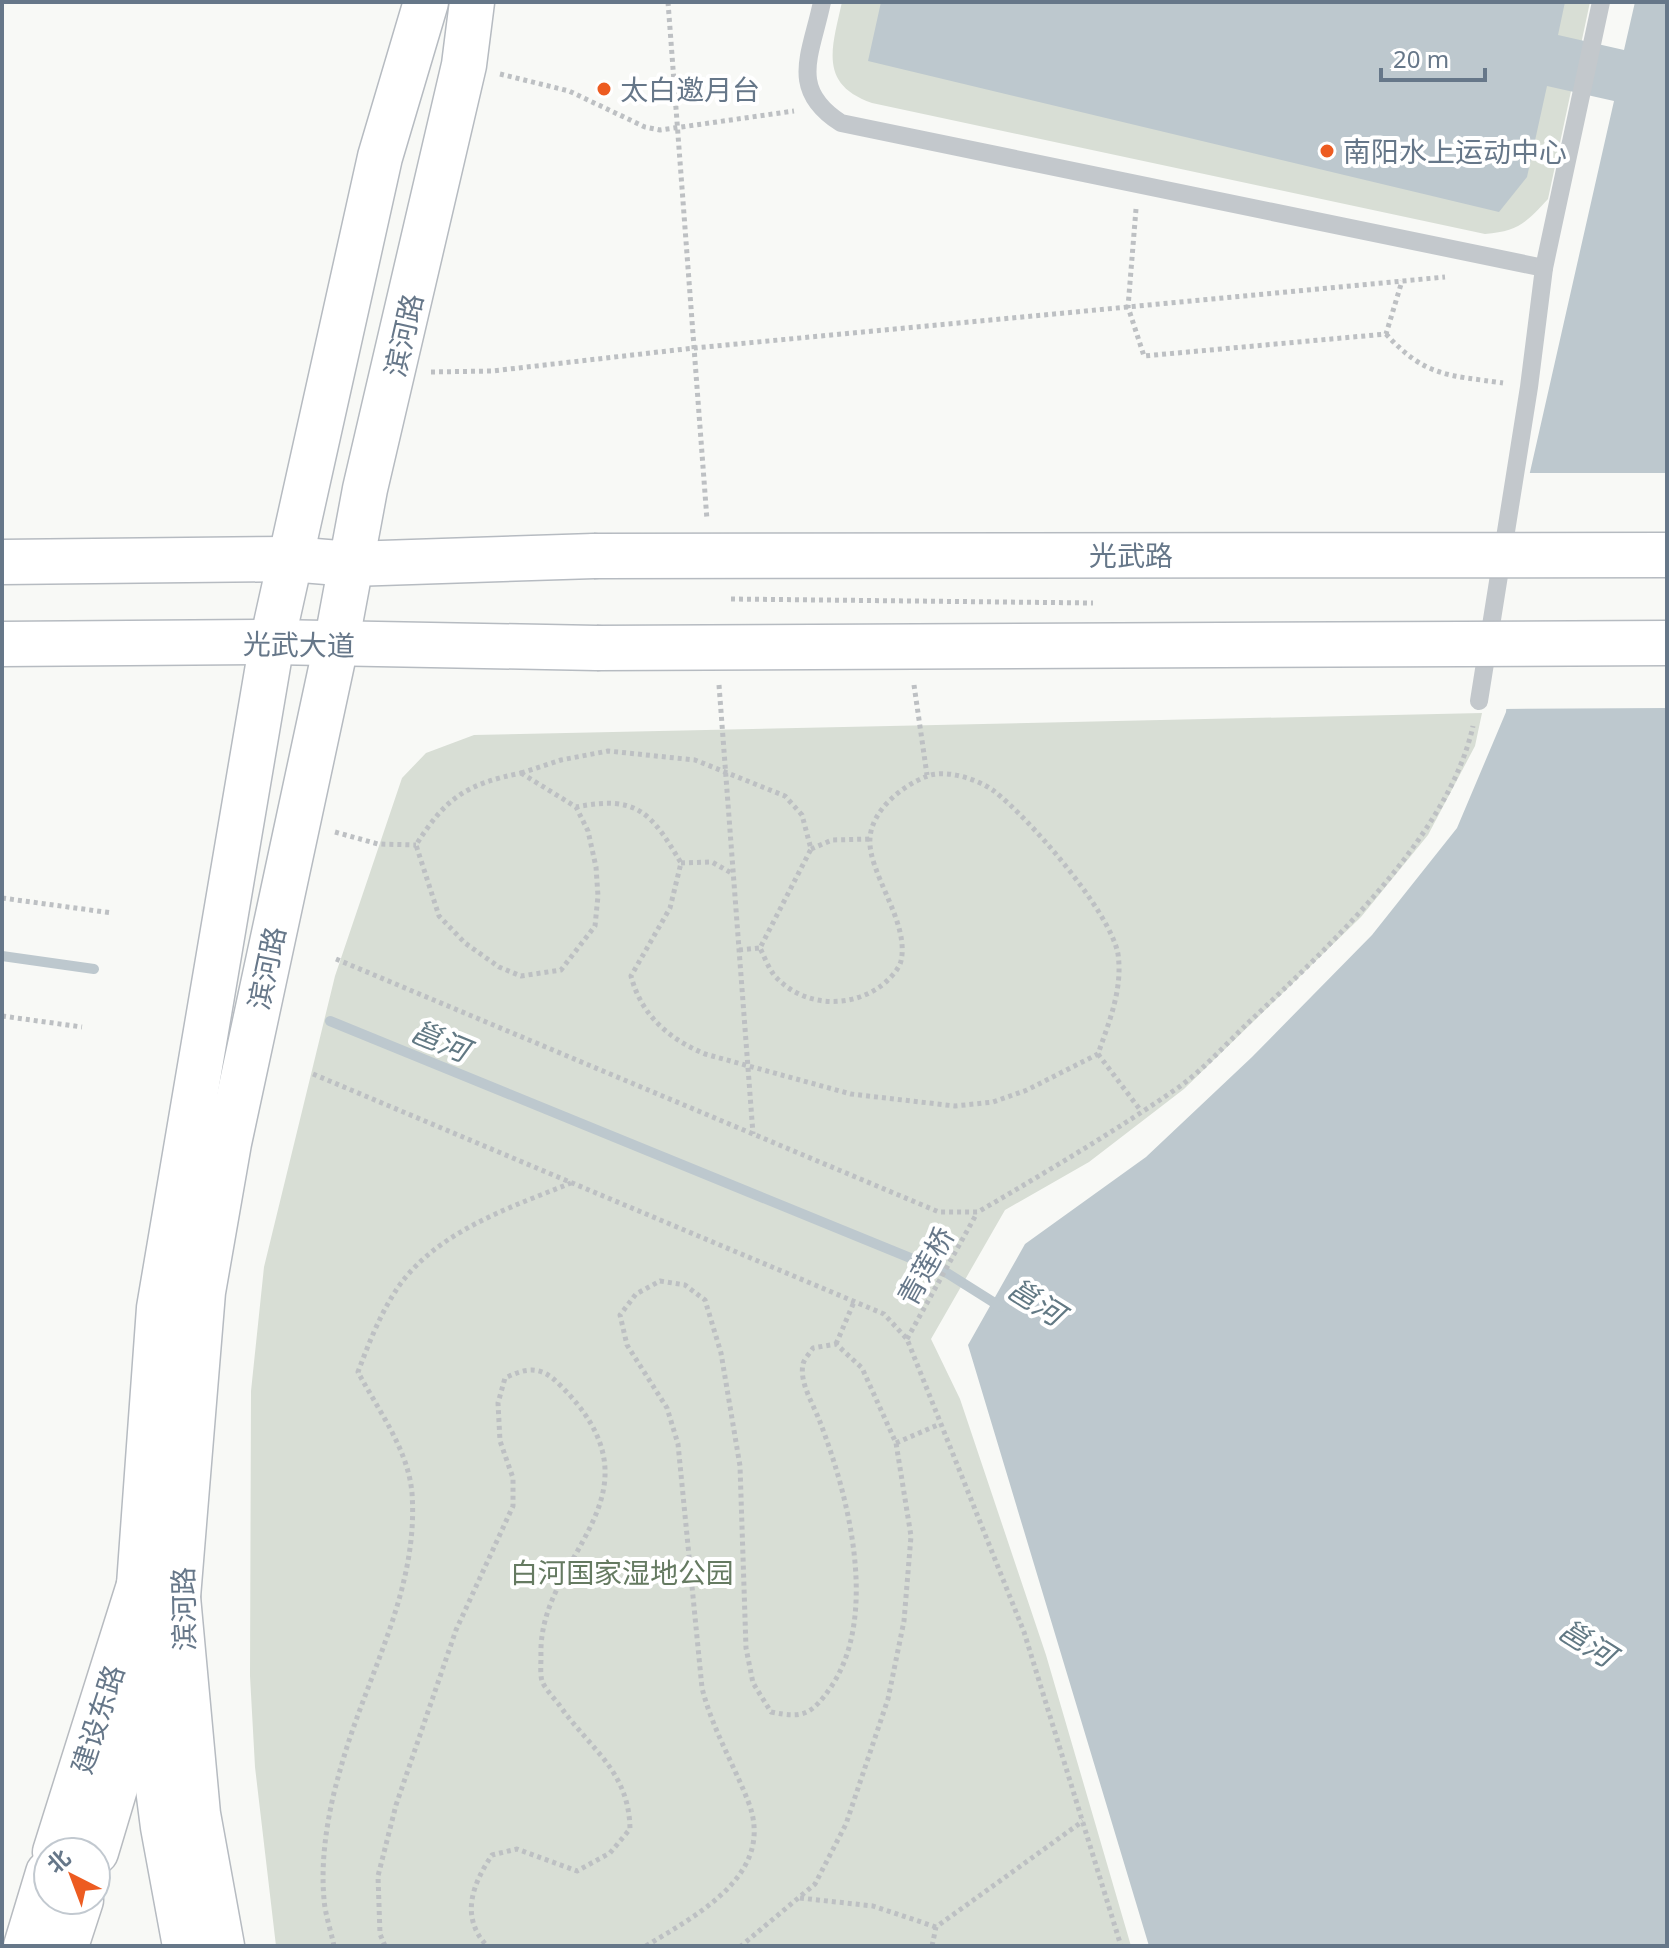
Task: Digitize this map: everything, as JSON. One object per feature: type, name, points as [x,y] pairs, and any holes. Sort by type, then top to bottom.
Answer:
[{"type":"main road","name":"滨河路","points":[[222,1946],[158,1591],[159,1308],[272,642],[380,157],[426,2]]},
{"type":"main road","name":"滨河路","points":[[185,1946],[163,1827],[145,1688],[158,1591],[229,1143],[351,564],[464,65],[472,2]]},
{"type":"main road","name":"光武路","points":[[351,564],[594,556],[1667,555]]},
{"type":"main road","points":[[2,562],[290,559],[351,564]]},
{"type":"main road","name":"光武大道","points":[[2,644],[272,642],[597,648],[1667,643]]},
{"type":"main road","name":"建设东路","points":[[61,1836],[158,1591]]},
{"type":"main road","name":"建设东路","points":[[101,1836],[145,1688]]},
{"type":"main road","points":[[26,1946],[35,1916]]},
{"type":"main road","points":[[66,1946],[76,1916]]},
{"type":"lane","points":[[822,2],[806,79],[818,108],[841,123],[1544,268]]},
{"type":"lane","points":[[1479,701],[1529,387],[1544,268],[1601,2]]},
{"type":"path","points":[[464,65],[569,91],[645,127],[660,130],[818,108]]},
{"type":"path","points":[[1138,184],[1128,307],[1144,356],[1386,334]]},
{"type":"path","points":[[394,372],[492,371],[1449,277]]},
{"type":"path","points":[[1386,334],[1402,281]]},
{"type":"path","points":[[1386,334],[1409,360],[1442,374],[1529,387]]},
{"type":"path","points":[[336,959],[939,1212],[978,1212],[1182,1085],[1287,987],[1358,913],[1423,834],[1468,751],[1479,701]]},
{"type":"path","points":[[416,845],[436,814],[463,790],[561,760],[608,751],[695,760],[785,796],[802,815],[811,849]]},
{"type":"path","points":[[416,845],[439,916],[465,943],[499,967],[521,976],[561,970],[595,926],[598,896],[588,831],[576,807],[521,773]]},
{"type":"path","points":[[576,807],[605,801],[631,804],[661,830],[681,863],[670,908],[631,976],[637,1000],[659,1026],[683,1045],[705,1054],[851,1094],[955,1106],[1005,1098],[1098,1054],[1114,1011],[1120,977],[1117,951],[1087,894],[1024,819],[992,789],[961,776],[927,775],[894,795],[878,815],[870,839],[901,939],[901,963],[885,983],[862,998],[835,1004],[799,994],[774,975],[760,948]]},
{"type":"path","points":[[760,948],[811,849],[832,840],[870,839]]},
{"type":"path","points":[[378,844],[416,845]]},
{"type":"path","points":[[681,863],[712,862],[733,874]]},
{"type":"path","points":[[2,898],[112,913]]},
{"type":"path","points":[[739,950],[760,948]]},
{"type":"path","points":[[2,1016],[82,1027]]},
{"type":"path","points":[[1098,1054],[1141,1111]]},
{"type":"path","points":[[313,1074],[884,1314],[907,1339],[1024,1632],[1121,1946]]},
{"type":"path","points":[[334,1946],[324,1898],[328,1825],[341,1767],[395,1621],[411,1541],[412,1491],[400,1447],[358,1372],[371,1337],[406,1278],[446,1241],[497,1213],[572,1183]]},
{"type":"path","name":"青莲桥","points":[[907,1339],[978,1212]]},
{"type":"path","points":[[646,1946],[726,1891],[751,1860],[754,1832],[749,1804],[711,1721],[702,1688],[678,1444],[667,1408],[627,1345],[620,1315],[636,1294],[660,1281],[685,1285],[705,1300],[721,1353],[740,1466],[746,1648],[753,1683],[771,1712],[795,1717],[816,1708],[836,1679],[850,1650],[855,1614],[848,1521],[839,1477],[806,1389],[803,1364],[813,1348],[836,1344]]},
{"type":"path","points":[[836,1344],[854,1302]]},
{"type":"path","points":[[741,1946],[815,1884],[846,1824],[888,1699],[904,1621],[911,1536],[896,1443],[862,1368],[836,1344]]},
{"type":"path","points":[[385,1946],[380,1934],[378,1876],[396,1805],[456,1630],[513,1506],[513,1478],[500,1441],[498,1403],[505,1378],[526,1368],[547,1372],[570,1394],[595,1431],[604,1465],[601,1503],[540,1637],[542,1681],[619,1776],[630,1807],[630,1829],[610,1853],[577,1871],[517,1849],[492,1855],[476,1879],[470,1907],[476,1934],[487,1946]]},
{"type":"path","points":[[896,1443],[940,1424]]},
{"type":"path","points":[[932,1946],[936,1927],[1083,1821]]},
{"type":"path","points":[[799,1898],[873,1906],[936,1927]]},
{"type":"green space","name":"南阳水上运动中心","points":[[842,2],[1590,2],[1548,199],[1521,224],[1506,231],[1485,234],[872,103],[843,86],[836,75],[833,49]]},
{"type":"green space","name":"白河国家湿地公园","points":[[1482,713],[1475,746],[1428,835],[1361,917],[1184,1089],[1089,1162],[1005,1210],[931,1339],[960,1399],[1046,1655],[1131,1946],[276,1946],[255,1767],[250,1676],[251,1391],[264,1267],[335,976],[402,778],[426,753],[474,735]]},
{"type":"water","points":[[881,2],[1565,2],[1558,35],[1624,50],[1635,2],[1667,2],[1667,1946],[1149,1946],[968,1345],[1025,1244],[1146,1157],[1252,1057],[1372,935],[1457,828],[1506,712],[1528,481],[1614,101],[1547,86],[1527,177],[1499,212],[868,61]]},
{"type":"pier","points":[[1526,473],[1667,473],[1667,708],[1502,709]]},
{"type":"waterway","name":"邕河","points":[[2,956],[94,969]]},
{"type":"waterway","name":"邕河","points":[[330,1021],[947,1273],[1001,1307]]},
{"type":"place","name":"太白邀月台","points":[[604,89]]},
{"type":"place","name":"南阳水上运动中心","points":[[1327,151]]}]
